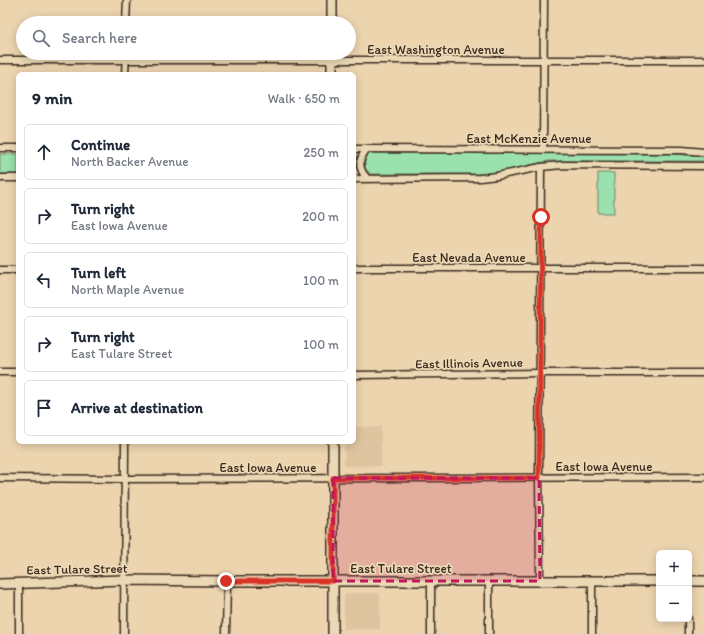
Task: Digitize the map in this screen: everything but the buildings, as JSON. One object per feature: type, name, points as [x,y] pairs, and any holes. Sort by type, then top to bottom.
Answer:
[{"type":"main road","points":[[332,0],[332,16]]},
{"type":"main road","points":[[332,60],[332,72]]},
{"type":"main road","points":[[333,444],[333,634]]},
{"type":"main road","name":"East Tulare Street","points":[[0,584],[124,580],[656,581]]},
{"type":"main road","points":[[692,581],[704,581]]},
{"type":"street","points":[[126,16],[127,0]]},
{"type":"street","points":[[544,0],[544,149]]},
{"type":"street","name":"East Washington Avenue","points":[[356,57],[544,61],[704,60]]},
{"type":"street","name":"East Washington Avenue","points":[[0,60],[16,59]]},
{"type":"street","points":[[125,60],[125,72]]},
{"type":"street","points":[[0,148],[16,148]]},
{"type":"street","name":"East McKenzie Avenue","points":[[356,149],[682,150],[704,152]]},
{"type":"street","points":[[367,149],[362,154],[360,159],[363,174],[367,178]]},
{"type":"street","points":[[356,178],[480,178],[541,167],[562,165],[704,166]]},
{"type":"street","points":[[540,581],[539,478],[541,167]]},
{"type":"street","points":[[0,178],[16,178]]},
{"type":"street","name":"East Nevada Avenue","points":[[356,268],[704,268]]},
{"type":"street","points":[[0,270],[16,270]]},
{"type":"street","points":[[0,372],[16,372]]},
{"type":"street","name":"East Illinois Avenue","points":[[356,375],[704,373]]},
{"type":"street","points":[[124,634],[125,444]]},
{"type":"street","name":"East Iowa Avenue","points":[[0,478],[704,477]]},
{"type":"street","points":[[226,581],[226,634]]},
{"type":"street","points":[[431,581],[431,634]]},
{"type":"street","points":[[489,634],[490,581]]},
{"type":"street","points":[[592,581],[592,634]]},
{"type":"street","points":[[19,583],[19,634]]},
{"type":"street","points":[[688,622],[688,634]]},
{"type":"highlighted area","points":[[333,478],[539,478],[540,581],[333,581]]},
{"type":"shaded area","points":[[356,427],[381,427],[381,466],[344,466],[345,444],[356,444]]},
{"type":"shaded area","points":[[349,593],[380,593],[380,629],[344,629],[344,597]]},
{"type":"green space","points":[[372,153],[673,154],[704,157],[704,161],[548,161],[505,171],[481,174],[371,174],[366,170],[365,162],[367,156]]},
{"type":"green space","points":[[0,154],[16,154],[16,174],[0,174]]},
{"type":"green space","points":[[598,173],[614,173],[614,213],[598,213]]},
{"type":"route","points":[[226,581],[333,581],[333,478],[539,478],[541,217]]}]
